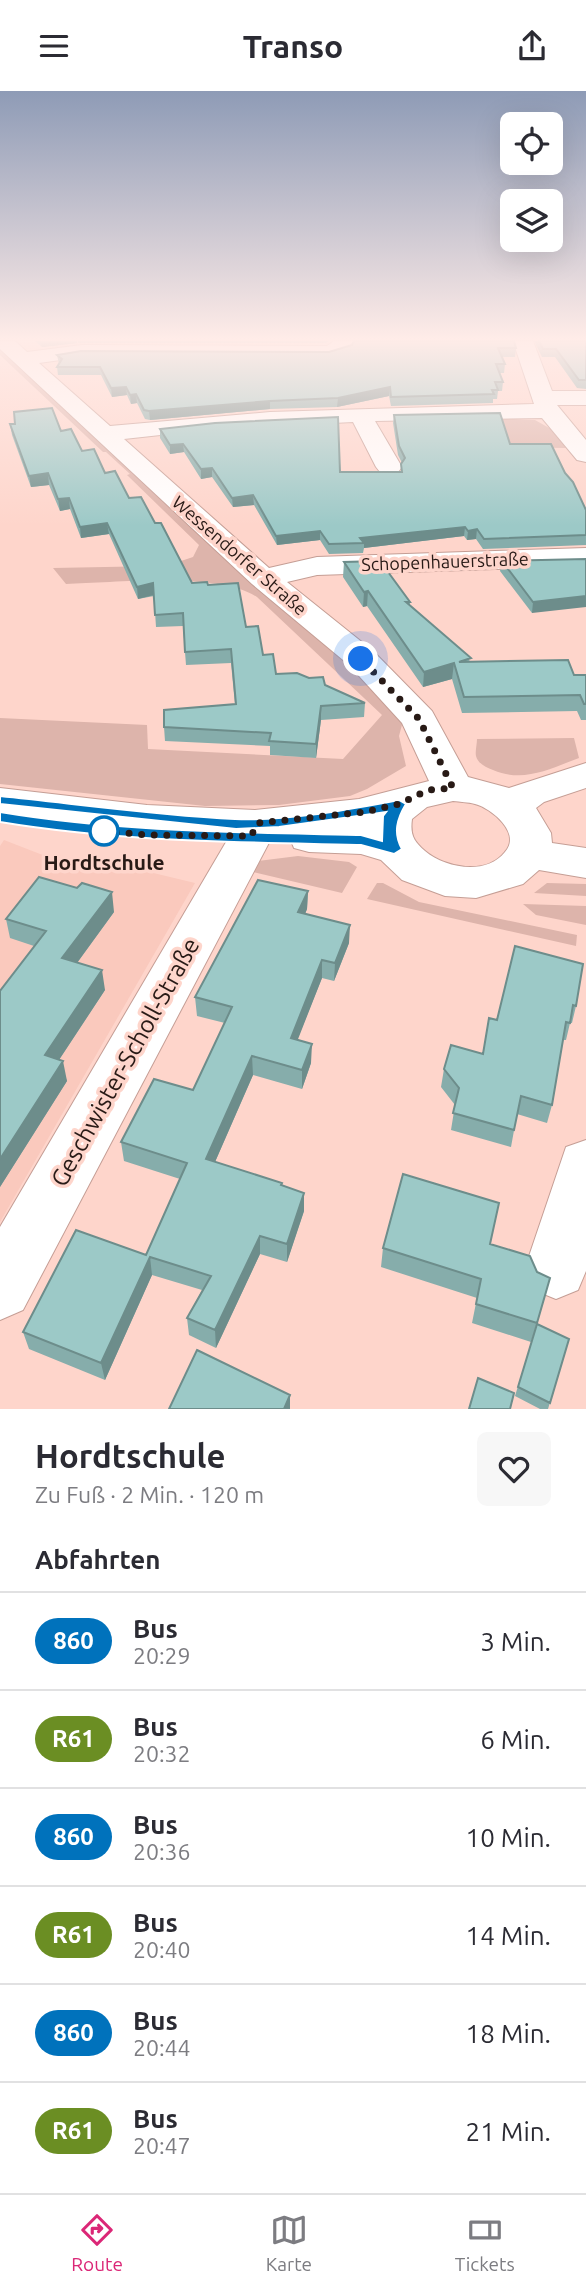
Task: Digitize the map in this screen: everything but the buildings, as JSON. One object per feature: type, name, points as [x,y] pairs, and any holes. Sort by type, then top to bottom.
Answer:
[{"type":"street","name":"Wessendorfer Straße","points":[[70,403],[264,578],[361,659],[419,719],[453,788]]},
{"type":"street","points":[[104,434],[167,426],[560,403]]},
{"type":"street","points":[[546,405],[586,455]]},
{"type":"street","points":[[360,414],[388,467]]},
{"type":"street","name":"Schopenhauerstraße","points":[[264,578],[317,566],[586,557]]},
{"type":"street","points":[[510,806],[530,793],[586,775]]},
{"type":"street","points":[[0,817],[65,828],[147,835],[255,830],[365,812],[399,804],[428,790],[453,788],[476,791],[510,806],[529,828],[531,840],[528,854],[516,868],[499,877],[477,882],[448,880],[428,875],[411,866],[394,849],[390,840],[390,816],[399,804]]},
{"type":"street","points":[[0,800],[361,840],[394,849]]},
{"type":"street","name":"Geschwister-Scholl-Straße","points":[[0,1288],[255,830]]},
{"type":"street","points":[[528,854],[586,863]]},
{"type":"street","points":[[556,1268],[586,1166]]},
{"type":"shaded area","points":[[50,403],[62,403],[343,657],[403,721],[399,736],[406,766],[350,796],[279,805],[205,806],[0,784],[0,718],[147,725],[148,749],[343,759],[382,715],[257,597],[239,589],[217,584],[164,580],[66,584],[53,568],[172,564],[193,557],[199,545],[127,475],[130,474]]},
{"type":"shaded area","points":[[464,417],[535,420],[551,429],[566,448],[477,447]]},
{"type":"shaded area","points":[[574,738],[579,758],[526,775],[504,774],[493,770],[483,765],[476,756],[477,739]]},
{"type":"shaded area","name":"Hordtschule","points":[[4,840],[53,859],[86,866],[141,870],[195,883],[0,1222],[0,846]]},
{"type":"shaded area","points":[[298,856],[349,862],[357,867],[342,893],[253,872],[258,861]]},
{"type":"shaded area","points":[[377,883],[383,883],[419,902],[577,935],[576,946],[367,899]]},
{"type":"shaded area","points":[[547,883],[586,884],[586,896],[534,893]]},
{"type":"shaded area","points":[[523,904],[586,906],[586,925],[536,915]]},
{"type":"bus line","name":"860","points":[[0,801],[236,824],[279,823],[365,812],[399,804],[390,816],[390,840],[394,849],[361,840],[147,835],[65,828],[0,817]]},
{"type":"place","name":"Hordtschule","points":[[104,831]]},
{"type":"route","points":[[104,831],[147,835],[251,836],[258,823],[279,823],[365,812],[399,804],[428,790],[453,788],[419,719],[361,659]]}]
